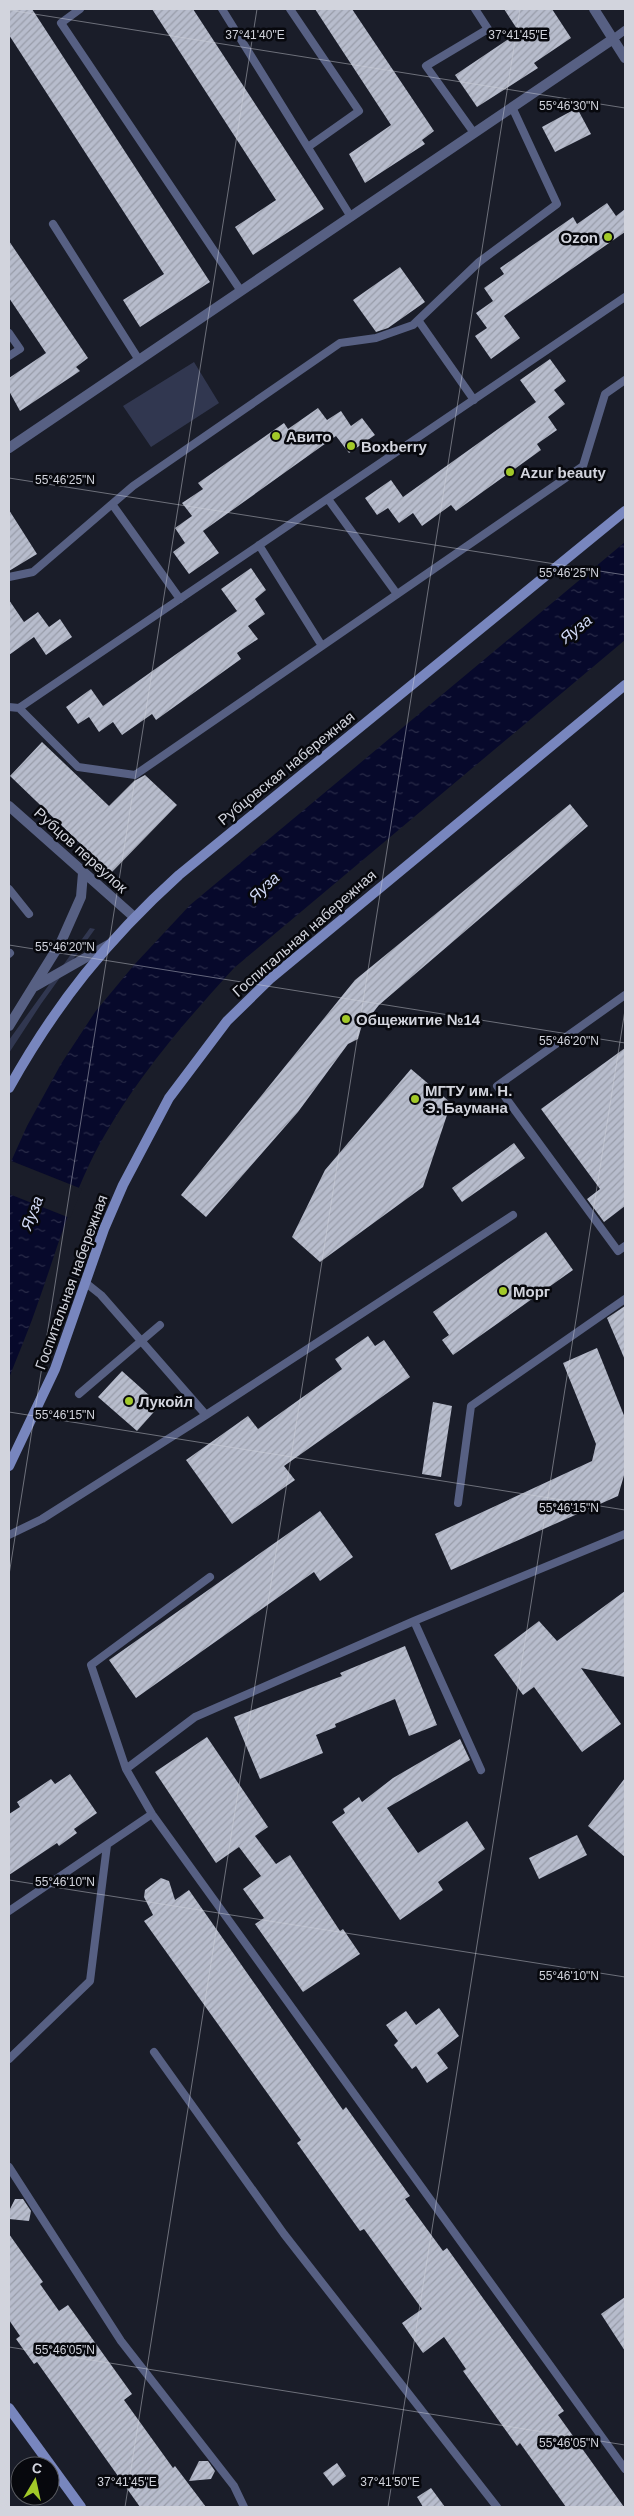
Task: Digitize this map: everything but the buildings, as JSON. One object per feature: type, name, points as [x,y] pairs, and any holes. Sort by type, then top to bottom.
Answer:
[{"type":"main road","name":"Рубцовская набережная","points":[[9,1088],[55,1011],[133,916],[178,875],[625,512]]},
{"type":"main road","name":"Госпитальная набережная","points":[[9,1466],[55,1369],[104,1229],[123,1185],[169,1098],[227,1021],[270,979],[625,685]]},
{"type":"main road","points":[[9,2408],[81,2507]]},
{"type":"street","points":[[594,9],[625,58]]},
{"type":"street","points":[[9,448],[613,39]]},
{"type":"street","name":"Рубцов переулок","points":[[9,806],[133,916]]},
{"type":"street","points":[[9,1026],[61,942],[81,897],[83,873]]},
{"type":"street","points":[[33,988],[108,945]]},
{"type":"lane","points":[[80,9],[61,23],[241,291]]},
{"type":"lane","points":[[222,9],[351,217]]},
{"type":"lane","points":[[290,9],[359,111],[308,147]]},
{"type":"lane","points":[[474,133],[426,66],[488,29],[475,9]]},
{"type":"lane","points":[[613,39],[625,30]]},
{"type":"lane","points":[[9,577],[33,572],[132,486],[340,343],[376,338],[413,325],[479,262],[557,204],[512,108]]},
{"type":"lane","points":[[53,224],[138,360]]},
{"type":"lane","points":[[19,708],[625,297]]},
{"type":"lane","points":[[418,320],[474,400]]},
{"type":"lane","points":[[9,333],[20,349],[9,356]]},
{"type":"lane","points":[[9,707],[19,708],[78,767],[135,775],[583,466],[605,394],[625,380]]},
{"type":"lane","points":[[328,499],[397,594]]},
{"type":"lane","points":[[112,504],[180,599]]},
{"type":"lane","points":[[259,545],[322,646]]},
{"type":"lane","points":[[9,889],[29,914]]},
{"type":"lane","points":[[625,995],[497,1086],[618,1252],[625,1246]]},
{"type":"lane","points":[[9,1535],[42,1519],[206,1415],[513,1215]]},
{"type":"lane","points":[[86,1283],[101,1295],[206,1415]]},
{"type":"lane","points":[[458,1504],[471,1406],[625,1298]]},
{"type":"lane","points":[[79,1394],[160,1325]]},
{"type":"lane","points":[[126,1769],[195,1717],[414,1621],[625,1534]]},
{"type":"lane","points":[[210,1577],[91,1665],[126,1769],[152,1814],[625,2469]]},
{"type":"lane","points":[[414,1621],[481,1770]]},
{"type":"lane","points":[[9,1910],[152,1814]]},
{"type":"lane","points":[[9,2059],[90,1981],[107,1844]]},
{"type":"lane","points":[[154,2052],[284,2234],[497,2507]]},
{"type":"lane","points":[[9,2167],[121,2341],[234,2486],[244,2507]]},
{"type":"shaded area","points":[[194,362],[219,403],[151,447],[123,406]]},
{"type":"shaded area","points":[[90,928],[95,929],[41,1004],[9,1053],[9,1040]]},
{"type":"water","name":"Яуза","points":[[625,542],[625,640],[234,968],[154,1061],[119,1111],[81,1182],[36,1310],[9,1378],[9,1166],[27,1126],[61,1064],[95,1012],[134,965],[190,905]]},
{"type":"pier","points":[[9,1160],[82,1189],[70,1218],[9,1194]]},
{"type":"place","name":"Ozon","points":[[608,237]]},
{"type":"place","name":"Авито","points":[[276,436]]},
{"type":"place","name":"Boxberry","points":[[351,446]]},
{"type":"place","name":"Azur beauty","points":[[510,472]]},
{"type":"place","name":"Общежитие №14","points":[[346,1019]]},
{"type":"place","name":"МГТУ им. Н. Э. Баумана","points":[[415,1099]]},
{"type":"place","name":"Морг","points":[[503,1291]]},
{"type":"place","name":"Лукойл","points":[[129,1401]]}]
